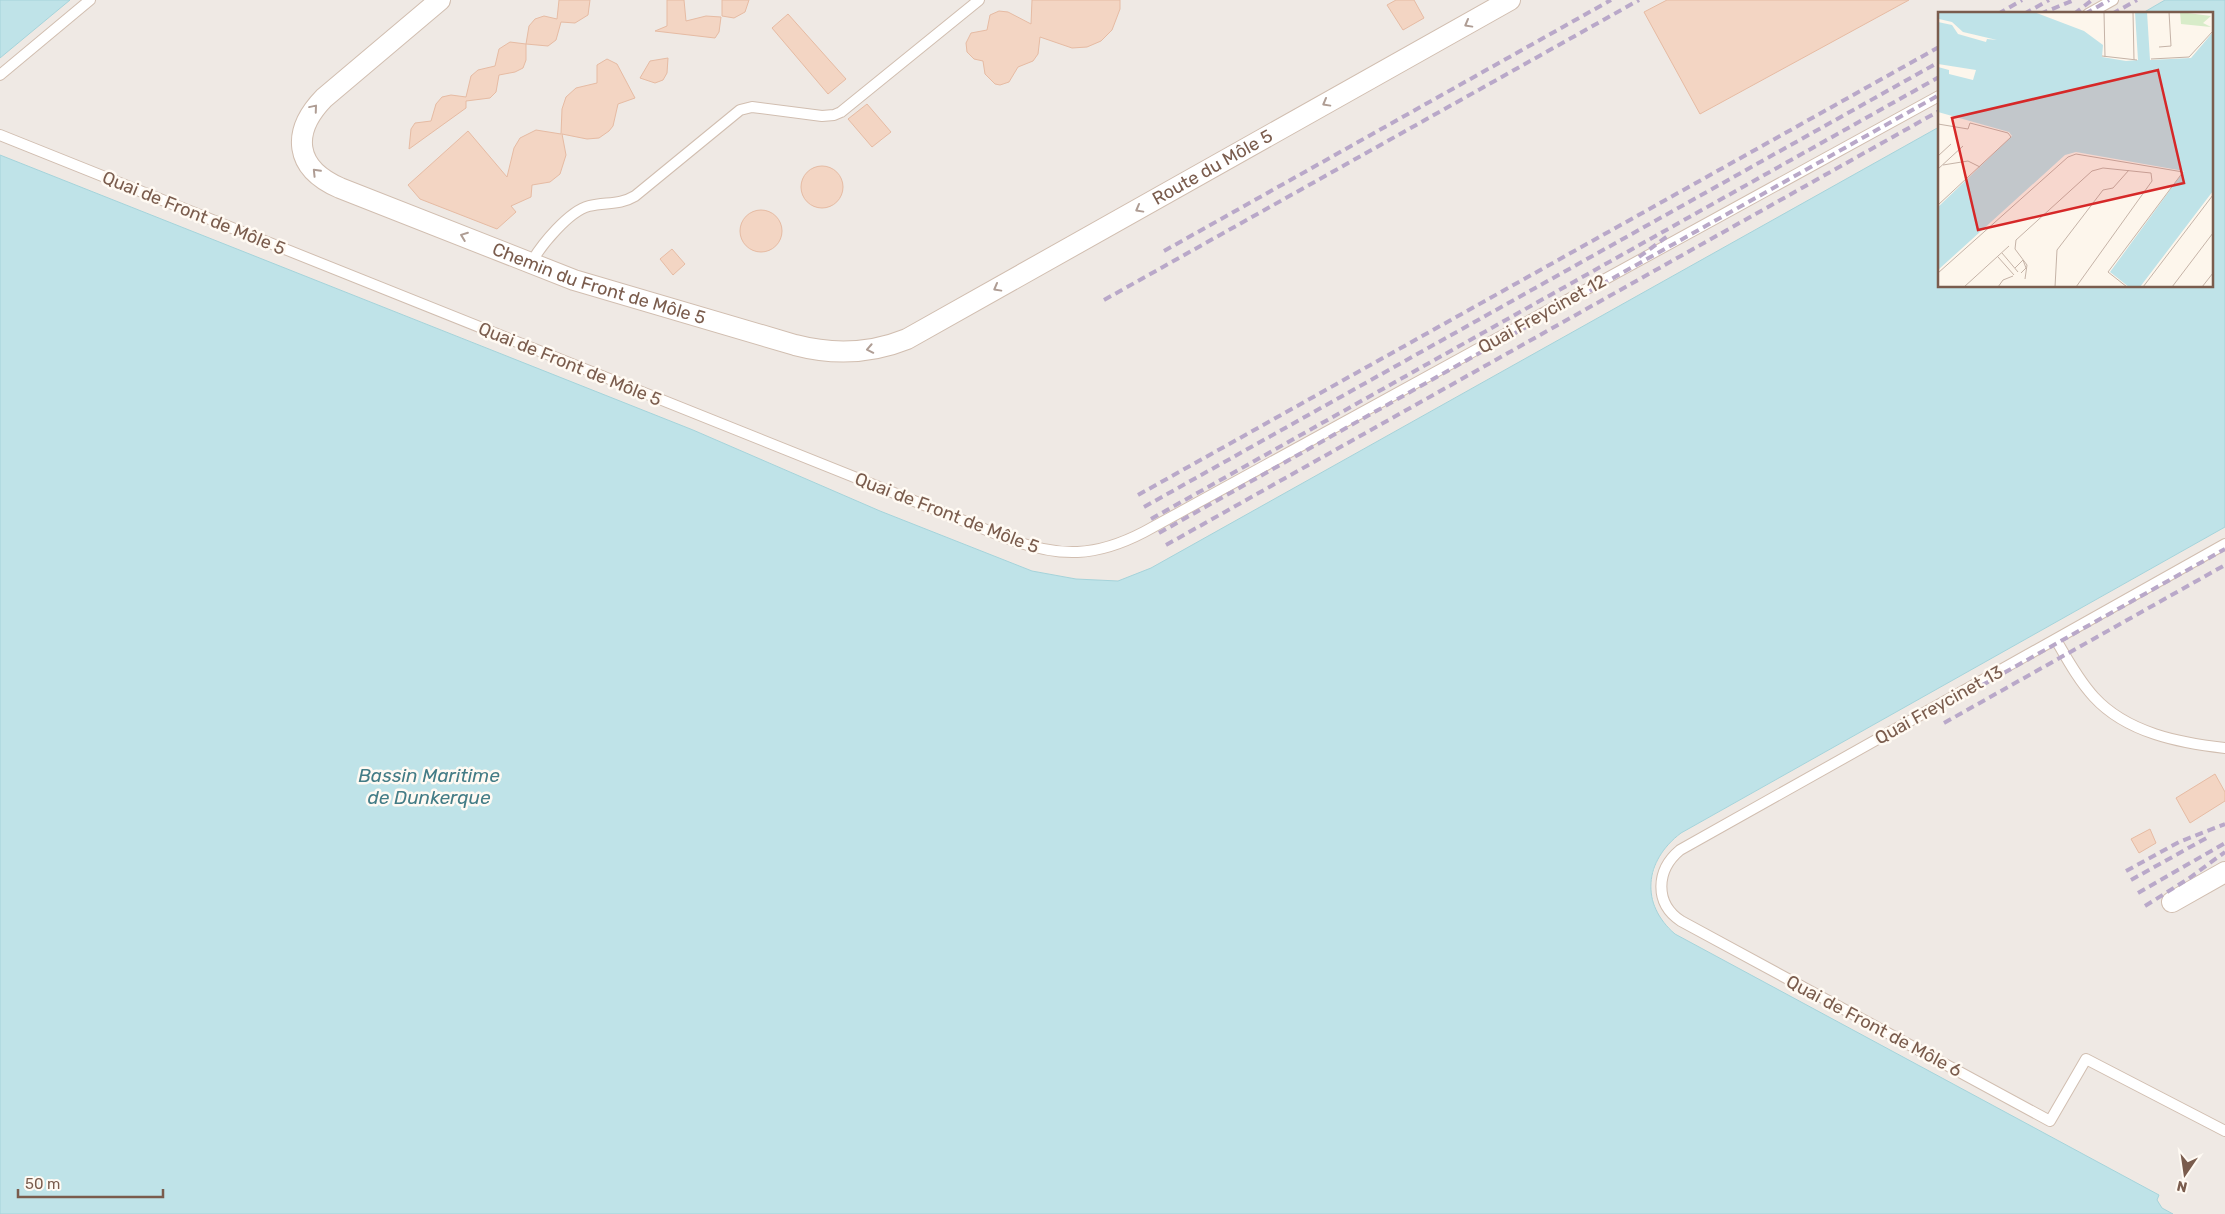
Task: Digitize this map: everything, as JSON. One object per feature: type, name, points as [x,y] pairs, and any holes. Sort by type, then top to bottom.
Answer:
[{"type":"street","name":"Chemin du Front de Môle 5","points":[[440,0],[316,106],[305,121],[303,130],[304,153],[316,173],[331,184],[589,285],[813,350],[865,351],[897,343],[916,334]]},
{"type":"street","name":"Route du Môle 5","points":[[916,334],[1510,0]]},
{"type":"street","points":[[2172,902],[2225,872]]},
{"type":"lane","points":[[0,75],[90,0]]},
{"type":"lane","points":[[530,263],[544,243],[578,211],[589,206],[622,202],[635,196],[740,110],[752,107],[828,116],[841,112],[979,0]]},
{"type":"lane","points":[[2092,12],[2113,0]]},
{"type":"lane","name":"Quai Freycinet 12","points":[[1144,532],[1938,97]]},
{"type":"lane","name":"Quai de Front de Môle 5","points":[[0,135],[1037,549],[1074,554],[1090,552],[1116,545],[1144,532]]},
{"type":"lane","name":"Quai Freycinet 13","points":[[1662,877],[1669,862],[1680,850],[2225,544]]},
{"type":"lane","points":[[2056,640],[2089,691],[2115,715],[2160,735],[2190,743],[2225,748]]},
{"type":"lane","name":"Quai de Front de Môle 6","points":[[1662,877],[1661,892],[1665,907],[1681,922],[2050,1121],[2086,1059],[2225,1131]]},
{"type":"shaded area","points":[[70,0],[2165,0],[2144,12],[1938,12],[1938,128],[1151,569],[1118,581],[1076,579],[1032,571],[880,511],[693,430],[0,155],[0,58]]},
{"type":"shaded area","points":[[2225,527],[2225,1214],[2173,1214],[2162,1208],[2157,1200],[2159,1195],[1675,934],[1658,916],[1651,892],[1651,881],[1658,858],[1671,841],[1681,833]]},
{"type":"water","points":[[0,0],[70,0],[0,58]]},
{"type":"water","name":"Bassin Maritime de Dunkerque","points":[[2165,0],[2225,0],[2225,527],[1681,833],[1660,856],[1654,869],[1651,883],[1656,910],[1675,934],[2159,1195],[2157,1200],[2162,1208],[2173,1214],[0,1214],[0,155],[693,430],[880,511],[1032,571],[1076,579],[1118,581],[1151,568],[1938,128],[1938,288],[2212,288],[2212,12],[2144,12]]},
{"type":"building","points":[[559,0],[590,0],[588,15],[575,23],[561,22],[556,40],[548,46],[526,44],[529,26],[535,19],[544,16],[557,19]]},
{"type":"building","points":[[667,0],[684,0],[686,21],[706,16],[721,17],[719,32],[715,38],[655,31],[667,26]]},
{"type":"building","points":[[722,0],[749,0],[745,12],[734,18],[722,16]]},
{"type":"building","points":[[1032,0],[1120,0],[1120,9],[1112,30],[1101,41],[1087,47],[1072,48],[1040,37],[1038,54],[1033,61],[1018,67],[1009,82],[1000,85],[995,84],[985,74],[983,61],[974,59],[967,52],[966,43],[971,33],[987,30],[990,15],[999,11],[1008,12],[1031,24]]},
{"type":"building","points":[[1396,0],[1414,0],[1424,18],[1403,30],[1387,5]]},
{"type":"building","points":[[1667,0],[1909,0],[1700,114],[1644,12]]},
{"type":"building","points":[[788,14],[846,79],[828,94],[772,28]]},
{"type":"building","points":[[510,42],[526,44],[526,60],[523,68],[515,72],[499,75],[496,92],[490,98],[466,101],[466,108],[409,149],[411,129],[415,123],[431,121],[436,104],[442,97],[451,95],[466,97],[471,76],[478,70],[495,66],[499,49]]},
{"type":"building","points":[[668,58],[667,73],[663,80],[655,83],[640,78],[650,61]]},
{"type":"building","points":[[607,59],[617,64],[635,98],[618,104],[613,126],[599,138],[587,139],[562,134],[566,155],[560,174],[550,182],[532,185],[531,197],[511,206],[516,212],[497,229],[420,199],[408,185],[468,131],[507,177],[514,148],[520,138],[536,130],[561,134],[562,109],[566,97],[576,88],[597,83],[597,65]]},
{"type":"building","points":[[867,104],[891,132],[872,147],[848,119]]},
{"type":"building","points":[[826,166],[834,169],[840,175],[843,187],[840,199],[834,205],[818,208],[810,205],[804,199],[801,183],[804,175],[810,169]]},
{"type":"building","points":[[765,210],[773,213],[779,219],[782,231],[779,243],[773,249],[757,252],[749,249],[743,243],[740,227],[743,219],[749,213]]},
{"type":"building","points":[[672,249],[685,264],[673,275],[660,259]]},
{"type":"building","points":[[2215,774],[2225,792],[2225,801],[2190,823],[2176,798]]},
{"type":"building","points":[[2150,829],[2156,843],[2139,853],[2131,839]]},
{"type":"railway","points":[[1164,251],[1611,0]]},
{"type":"railway","points":[[1104,300],[1639,0]]},
{"type":"railway","points":[[2001,12],[2022,0]]},
{"type":"railway","points":[[2028,12],[2049,0]]},
{"type":"railway","points":[[2045,12],[2074,0]]},
{"type":"railway","points":[[2077,12],[2092,0]]},
{"type":"railway","points":[[2088,12],[2109,0]]},
{"type":"railway","points":[[2116,12],[2137,0]]},
{"type":"railway","points":[[1138,495],[1938,48]]},
{"type":"railway","points":[[1144,507],[1938,63]]},
{"type":"railway","points":[[1151,519],[1938,78]]},
{"type":"railway","points":[[1159,533],[1938,96]]},
{"type":"railway","points":[[1166,545],[1938,112]]},
{"type":"railway","points":[[1639,257],[1669,235]]},
{"type":"railway","points":[[1936,711],[2225,549]]},
{"type":"railway","points":[[1944,723],[2225,565]]},
{"type":"railway","points":[[2126,871],[2179,842],[2225,824]]},
{"type":"railway","points":[[2131,880],[2210,836]]},
{"type":"railway","points":[[2138,893],[2225,843]]},
{"type":"railway","points":[[2145,906],[2188,879],[2225,852]]}]
